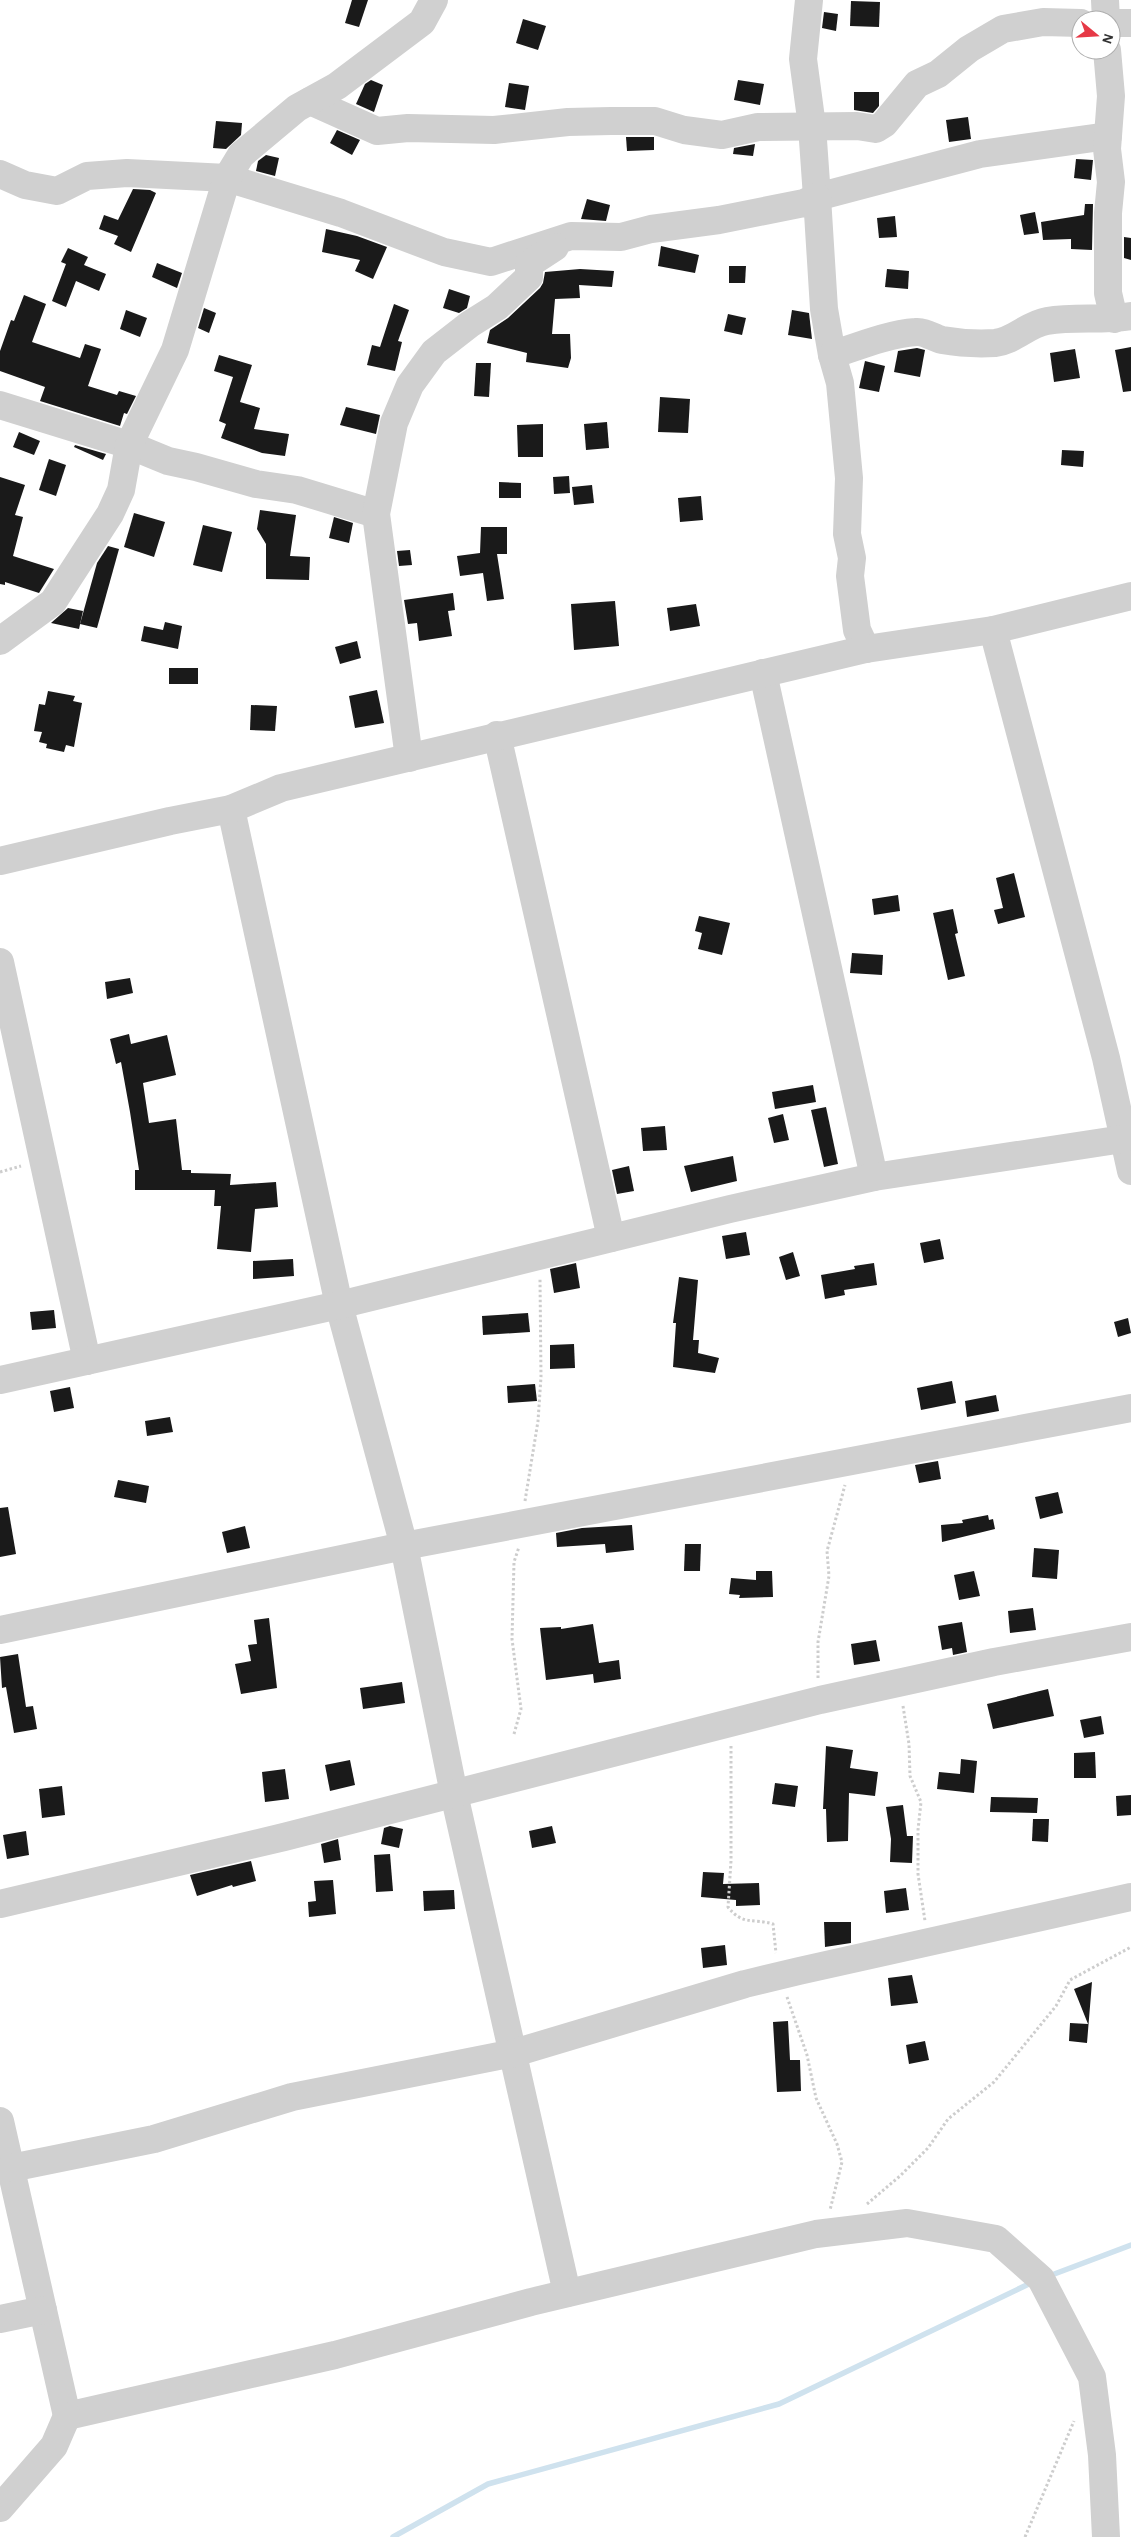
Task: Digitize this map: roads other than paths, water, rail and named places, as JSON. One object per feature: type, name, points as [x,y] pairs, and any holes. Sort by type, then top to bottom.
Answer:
[{"type":"street","points":[[0,641],[53,602],[110,514],[121,490],[129,445],[175,350],[227,178],[242,155],[297,108],[338,86],[422,22],[434,0]]},
{"type":"street","points":[[809,0],[804,59],[812,126],[824,308],[832,355],[840,383],[849,478],[847,534],[852,558],[850,576],[857,630],[866,648]]},
{"type":"street","points":[[310,102],[377,131],[408,128],[494,130],[568,122],[638,121],[655,121],[684,130],[722,135],[758,127],[857,126],[876,129],[884,124],[917,84],[938,74],[969,49],[1003,29],[1043,22],[1071,23]]},
{"type":"street","points":[[832,355],[882,339],[918,331],[940,339],[964,343],[998,343],[1015,337],[1034,325],[1048,321],[1122,318],[1108,293],[1108,213],[1111,182],[1107,149],[1111,96],[1108,60]]},
{"type":"street","points":[[0,174],[25,185],[57,191],[87,176],[127,173],[227,178],[332,210],[444,252],[492,262],[571,236],[621,237],[651,229],[719,220],[804,202],[980,154],[1108,136]]},
{"type":"street","points":[[409,758],[376,514],[394,423],[410,385],[434,352],[470,324],[498,307],[529,277],[530,264],[571,236]]},
{"type":"street","points":[[0,404],[129,445],[168,461],[196,466],[256,484],[297,490],[376,514]]},
{"type":"street","points":[[0,861],[170,821],[231,809],[281,788],[866,648],[993,630],[1131,596]]},
{"type":"street","points":[[993,630],[1106,1058],[1131,1171]]},
{"type":"street","points":[[763,673],[874,1177]]},
{"type":"street","points":[[497,736],[611,1238]]},
{"type":"street","points":[[231,809],[339,1305],[404,1546],[454,1794],[567,2293]]},
{"type":"street","points":[[0,962],[88,1361]]},
{"type":"street","points":[[0,1380],[339,1305],[730,1208],[874,1177],[1123,1139]]},
{"type":"street","points":[[0,1630],[404,1546],[1131,1408]]},
{"type":"street","points":[[0,1904],[454,1794],[820,1700],[994,1662],[1131,1637]]},
{"type":"street","points":[[11,2168],[154,2139],[292,2097],[514,2053],[782,1974],[930,1943],[1131,1897]]},
{"type":"street","points":[[0,2121],[67,2416],[54,2446],[0,2508]]},
{"type":"street","points":[[67,2416],[335,2355],[567,2293],[816,2234],[907,2223],[996,2239],[1041,2279],[1092,2377],[1102,2455],[1106,2537]]},
{"type":"street","points":[[0,2319],[43,2310]]},
{"type":"waterway","points":[[1049,2276],[1131,2245]]},
{"type":"waterway","points":[[393,2537],[488,2484],[779,2404],[1033,2282]]}]
